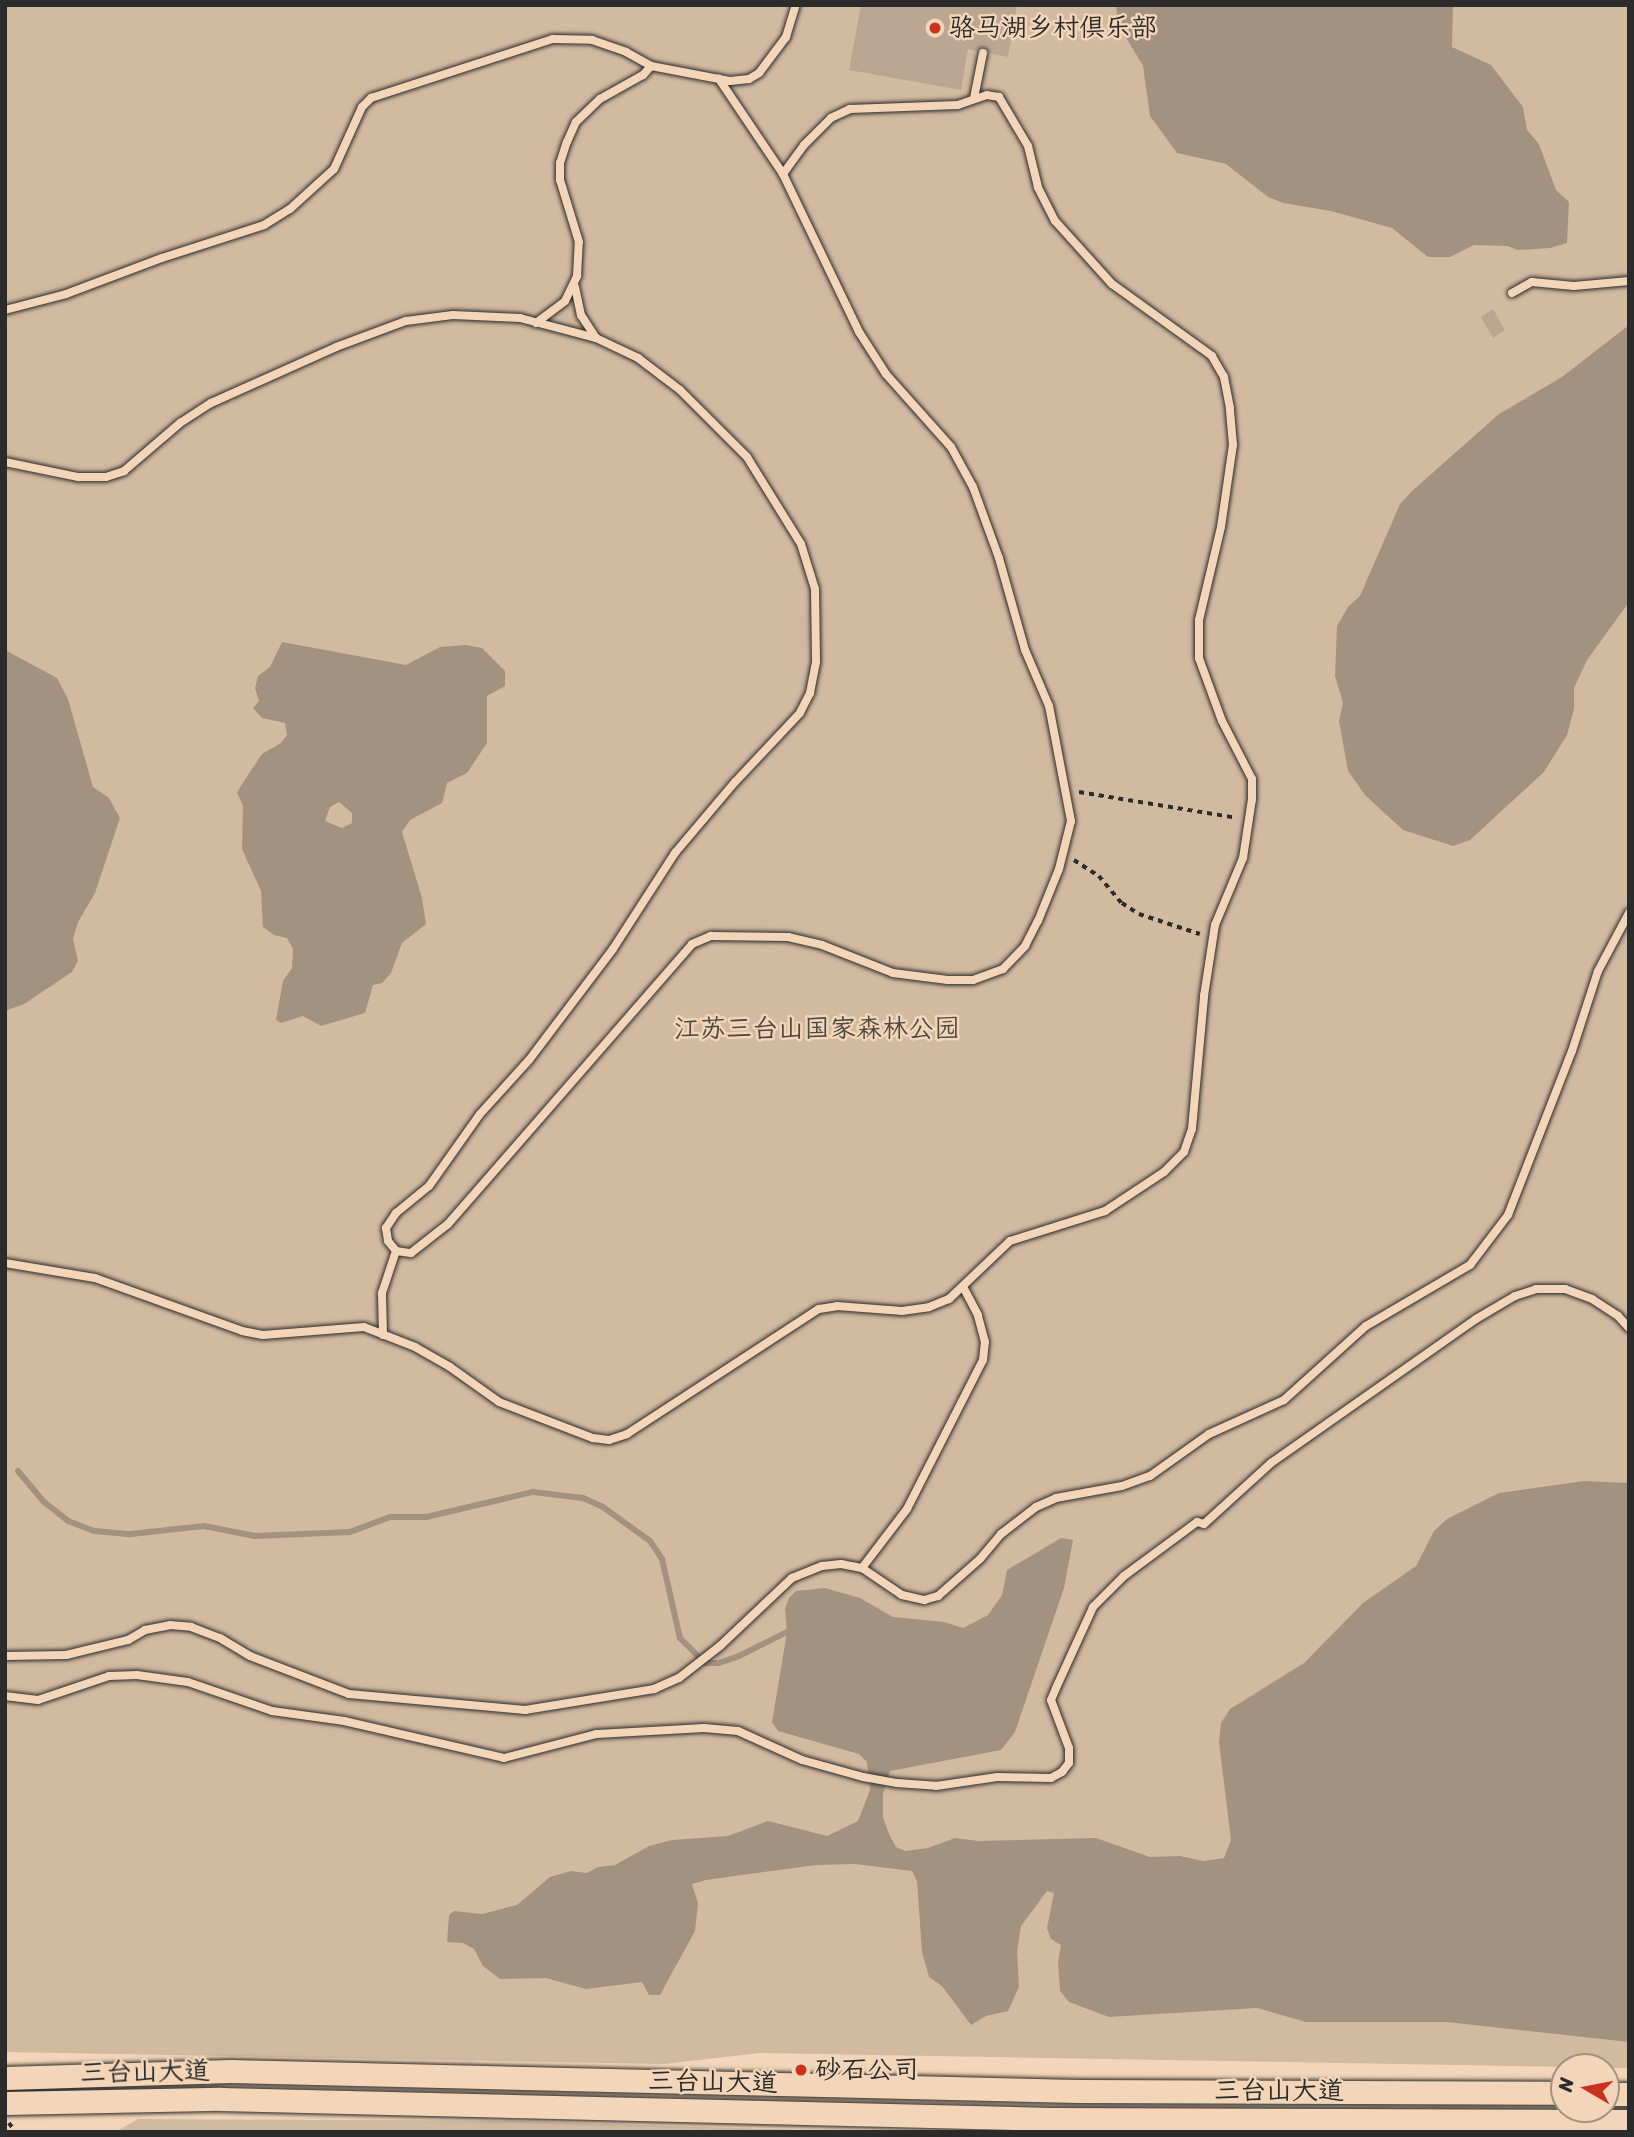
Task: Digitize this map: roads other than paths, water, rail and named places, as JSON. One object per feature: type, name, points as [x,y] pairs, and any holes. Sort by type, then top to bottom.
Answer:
[{"type":"main road","name":"三台山大道","points":[[5,2078],[230,2071],[1067,2090],[1550,2093]]},
{"type":"main road","points":[[1067,2090],[1074,2125]]},
{"type":"main road","points":[[1051,2125],[1067,2090]]},
{"type":"main road","name":"三台山大道","points":[[5,2103],[221,2099],[1051,2125],[1629,2121]]},
{"type":"lane","points":[[5,310],[66,294],[162,258],[264,225],[290,209],[334,169],[362,107],[371,98],[553,39],[592,40],[626,52],[651,66],[719,79],[749,79],[759,73],[786,37],[796,5]]},
{"type":"lane","points":[[974,98],[983,52]]},
{"type":"lane","points":[[596,338],[581,315],[575,285],[579,242],[560,180],[560,163],[576,122],[600,99],[643,75],[651,66]]},
{"type":"lane","points":[[5,462],[78,477],[106,477],[124,471],[180,423],[211,403],[336,347],[394,326],[453,315],[520,318],[596,338],[638,358],[680,390],[747,457],[801,544],[815,589],[816,662],[810,693],[800,713],[735,782],[675,853],[613,949],[529,1060],[480,1114],[429,1186],[396,1213],[387,1228],[388,1241],[396,1251],[411,1253],[448,1224],[692,944],[711,936],[788,937],[822,945],[893,973],[973,980],[1003,969],[1025,946],[1038,921],[1063,854],[1071,821],[1049,706],[1025,650],[999,558],[973,487],[951,447],[886,374],[859,332],[783,174],[719,79]]},
{"type":"lane","points":[[5,1263],[95,1278],[242,1331],[263,1335],[364,1327],[415,1347],[450,1367],[499,1402],[593,1438],[609,1440],[627,1434],[819,1309],[837,1306],[902,1311],[929,1307],[949,1298],[1010,1241],[1105,1211],[1164,1172],[1184,1152],[1192,1129],[1204,996],[1213,938],[1227,891],[1243,858],[1252,779],[1222,721],[1199,657],[1199,620],[1222,527],[1233,445],[1224,377],[1212,356],[1112,284],[1055,221],[1045,206],[1028,146],[999,97],[987,94],[958,105],[850,109],[831,118],[804,145],[783,174]]},
{"type":"lane","points":[[1512,293],[1532,282],[1574,286],[1629,281]]},
{"type":"lane","points":[[536,323],[565,301],[575,285]]},
{"type":"lane","points":[[5,1656],[66,1655],[128,1640],[145,1630],[170,1625],[191,1627],[220,1638],[250,1656],[349,1694],[525,1710],[654,1689],[679,1678],[792,1578],[822,1566],[841,1564],[862,1568],[902,1595],[924,1600],[938,1596],[980,1559],[1001,1534],[1035,1507],[1056,1498],[1122,1486],[1150,1476],[1209,1434],[1284,1400],[1366,1326],[1471,1265],[1508,1215],[1572,1051],[1598,971],[1629,913]]},
{"type":"lane","points":[[383,1335],[382,1293],[396,1251]]},
{"type":"lane","points":[[862,1568],[907,1509],[983,1360],[985,1342],[978,1315],[962,1287]]},
{"type":"lane","points":[[5,1696],[38,1700],[109,1676],[137,1675],[188,1682],[272,1711],[344,1721],[504,1758],[597,1734],[704,1728],[738,1731],[802,1760],[865,1778],[892,1782],[936,1786],[997,1777],[1051,1777],[1062,1772],[1069,1763],[1069,1748],[1052,1700],[1086,1619],[1102,1597],[1124,1576],[1197,1522],[1204,1524],[1271,1463],[1476,1319],[1514,1296],[1550,1288],[1564,1289],[1592,1299],[1618,1316],[1629,1328]]},
{"type":"waterway","points":[[18,1471],[44,1502],[68,1521],[94,1531],[131,1534],[204,1526],[255,1536],[350,1532],[390,1517],[426,1517],[533,1492],[583,1498],[603,1507],[650,1541],[662,1559],[680,1638],[705,1663],[719,1663],[739,1656],[787,1632]]},
{"type":"place","name":"骆马湖乡村俱乐部","points":[[935,28]]},
{"type":"place","name":"砂石公司","points":[[801,2070]]},
{"type":"park label","name":"江苏三台山国家森林公园","points":[[817,1029]]}]
